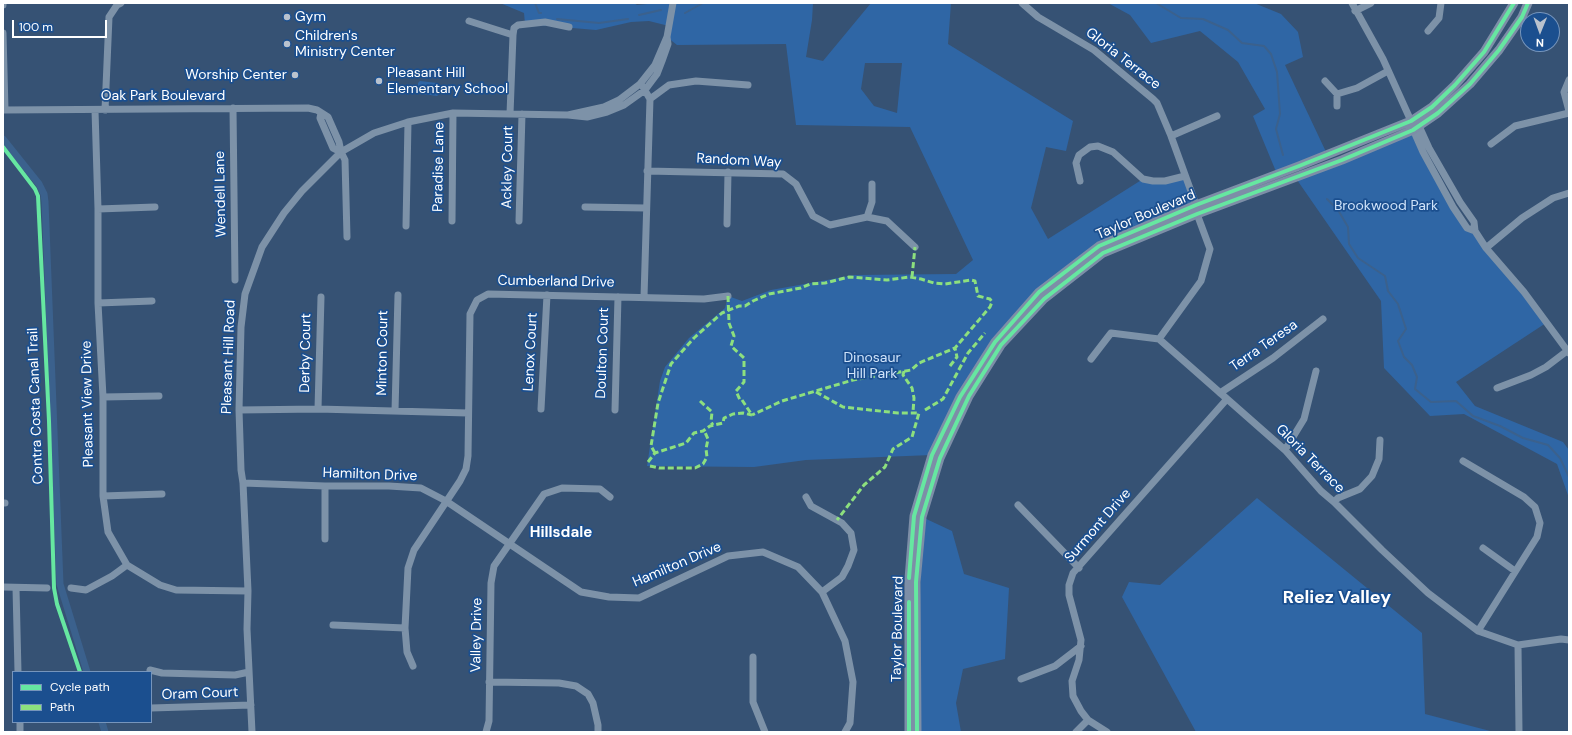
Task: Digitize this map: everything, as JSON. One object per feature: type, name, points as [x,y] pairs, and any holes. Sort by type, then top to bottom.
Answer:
[{"type":"main road","name":"Taylor Boulevard","points":[[917,732],[916,582],[922,517],[940,458],[969,396],[1001,345],[1044,300],[1104,253],[1197,209],[1411,120],[1432,107],[1455,86],[1484,52],[1514,3]]},
{"type":"main road","name":"Taylor Boulevard","points":[[909,732],[909,579],[914,516],[932,455],[960,397],[995,342],[1039,292],[1099,246],[1197,209],[1342,160],[1416,128],[1438,113],[1470,84],[1499,50],[1522,16],[1528,3]]},
{"type":"street","name":"Pleasant Hill Road","points":[[568,115],[604,107],[619,100],[640,84],[655,65],[667,38],[673,3]]},
{"type":"street","name":"Gloria Terrace","points":[[1022,3],[1038,17],[1094,50],[1153,99],[1157,103],[1171,136],[1210,248],[1201,282],[1159,339],[1285,450],[1321,491],[1428,593],[1478,631],[1518,645],[1561,639],[1569,640]]},
{"type":"street","points":[[1352,3],[1388,71],[1453,207],[1467,228],[1475,231],[1486,248],[1524,292],[1568,352],[1531,375],[1497,388]]},
{"type":"street","points":[[1355,11],[1371,3]]},
{"type":"street","points":[[1428,31],[1439,18],[1441,3]]},
{"type":"street","points":[[105,110],[109,17],[118,4]]},
{"type":"street","points":[[469,21],[512,35]]},
{"type":"street","points":[[510,114],[512,35],[514,28],[518,25],[545,22],[569,27]]},
{"type":"street","points":[[3,33],[4,110]]},
{"type":"street","name":"Pleasant Hill Road","points":[[252,732],[247,629],[248,591],[244,483],[241,470],[239,410],[241,327],[245,294],[262,247],[284,213],[302,191],[341,152],[374,133],[408,122],[453,113],[587,116],[607,112],[624,105],[645,90],[657,74],[668,44],[667,38]]},
{"type":"street","points":[[1337,94],[1358,88],[1388,71]]},
{"type":"street","points":[[1491,144],[1515,126],[1569,112],[1564,92],[1569,80]]},
{"type":"street","points":[[650,99],[669,85],[696,81],[748,84]]},
{"type":"street","points":[[1324,81],[1337,94],[1337,106]]},
{"type":"street","points":[[640,84],[650,99],[644,297]]},
{"type":"street","name":"Wendell Lane","points":[[233,108],[235,280]]},
{"type":"street","name":"Oak Park Boulevard","points":[[4,110],[308,108],[318,110],[321,113],[320,118],[333,148],[341,152]]},
{"type":"street","name":"Pleasant View Drive","points":[[95,110],[98,209],[98,303],[103,397],[103,496],[108,532],[127,565],[160,585],[176,590],[248,591]]},
{"type":"street","name":"Paradise Lane","points":[[452,221],[453,113]]},
{"type":"street","name":"Ackley Court","points":[[519,221],[522,114]]},
{"type":"street","points":[[1171,136],[1217,116]]},
{"type":"street","points":[[406,226],[408,122]]},
{"type":"street","points":[[1080,181],[1076,163],[1079,155],[1090,147],[1098,146],[1105,147],[1113,152],[1143,179],[1154,182],[1186,176]]},
{"type":"street","points":[[341,152],[345,160],[348,237]]},
{"type":"street","name":"Random Way","points":[[647,171],[783,174],[796,184],[813,216],[830,225],[867,217],[887,221],[915,247]]},
{"type":"street","points":[[727,224],[728,172]]},
{"type":"street","points":[[867,217],[872,202],[872,184]]},
{"type":"street","points":[[1486,248],[1522,218],[1553,198],[1569,193]]},
{"type":"street","points":[[98,209],[155,207]]},
{"type":"street","points":[[584,207],[646,208]]},
{"type":"street","name":"Minton Court","points":[[395,411],[398,294]]},
{"type":"street","name":"Cumberland Drive","points":[[413,666],[407,652],[405,628],[408,568],[414,550],[460,481],[466,469],[468,456],[470,314],[477,300],[488,294],[704,299],[728,296]]},
{"type":"street","name":"Lenox Court","points":[[542,409],[547,295]]},
{"type":"street","name":"Derby Court","points":[[318,409],[321,297]]},
{"type":"street","name":"Doulton Court","points":[[615,410],[618,297]]},
{"type":"street","points":[[98,303],[152,301]]},
{"type":"street","name":"Terra Teresa","points":[[1220,393],[1273,358],[1323,319]]},
{"type":"street","points":[[1091,359],[1111,333],[1159,339]]},
{"type":"street","points":[[1285,450],[1304,419],[1316,372]]},
{"type":"street","points":[[103,397],[159,396]]},
{"type":"street","name":"Surmont Drive","points":[[1107,732],[1088,720],[1073,696],[1072,681],[1079,660],[1081,640],[1069,595],[1069,585],[1073,573],[1227,399]]},
{"type":"street","points":[[239,410],[318,409],[468,413]]},
{"type":"street","points":[[1334,502],[1338,498],[1360,488],[1372,476],[1379,458],[1380,440]]},
{"type":"street","points":[[1463,461],[1524,497],[1535,507],[1540,524],[1537,537],[1478,631]]},
{"type":"street","name":"Hamilton Drive","points":[[244,483],[421,488],[446,501],[580,592],[609,597],[639,598],[728,556],[763,552],[798,567],[822,592],[845,641],[853,682],[850,723],[845,732]]},
{"type":"street","points":[[325,486],[325,539]]},
{"type":"street","name":"Valley Drive","points":[[486,732],[489,721],[491,583],[494,566],[544,494],[562,488],[600,489],[610,497]]},
{"type":"street","points":[[103,496],[162,494]]},
{"type":"street","points":[[806,497],[811,506],[842,523],[852,534],[854,550],[848,566],[842,577],[822,592]]},
{"type":"street","points":[[1018,505],[1079,568]]},
{"type":"street","points":[[1484,548],[1515,571]]},
{"type":"street","points":[[71,588],[86,590],[112,576],[127,565]]},
{"type":"street","points":[[3,587],[47,588]]},
{"type":"street","points":[[16,588],[18,671]]},
{"type":"street","points":[[333,625],[405,628]]},
{"type":"street","points":[[1518,645],[1519,732]]},
{"type":"street","points":[[1021,679],[1055,666],[1080,646]]},
{"type":"street","points":[[753,657],[753,702],[765,732]]},
{"type":"street","points":[[150,670],[162,672],[234,675],[249,672]]},
{"type":"street","points":[[489,682],[559,683],[576,686],[588,694],[594,703],[598,732]]},
{"type":"street","name":"Oram Court","points":[[152,708],[251,705]]},
{"type":"street","points":[[1076,732],[1088,720]]},
{"type":"green space","name":"Dinosaur Hill Park","points":[[500,3],[634,3],[637,5],[657,3],[813,3],[806,57],[823,61],[871,3],[951,3],[948,44],[1073,121],[1066,151],[1046,147],[1031,208],[1048,239],[1143,179],[1153,181],[1185,176],[1196,205],[1039,292],[932,455],[806,460],[754,467],[647,466],[660,381],[665,367],[689,338],[725,308],[728,296],[742,301],[771,290],[855,275],[956,274],[973,260],[910,127],[796,125],[786,44],[677,45],[667,37],[669,26],[649,21],[631,22],[596,30],[525,24],[524,13]],"holes":[[[865,63],[902,63],[897,113],[874,106],[861,89]]]},
{"type":"green space","points":[[1108,3],[1254,3],[1281,14],[1298,32],[1303,57],[1285,65],[1327,154],[1277,174],[1253,116],[1265,109],[1238,62],[1200,31],[1151,43],[1130,15]]},
{"type":"green space","points":[[420,81],[437,83],[437,90],[439,94],[437,96],[423,94],[418,90],[418,83]]},
{"type":"green space","name":"Brookwood Park","points":[[1413,130],[1467,228],[1475,231],[1546,323],[1456,382],[1475,406],[1563,442],[1569,450],[1569,498],[1557,464],[1464,414],[1430,416],[1384,368],[1381,301],[1295,177]]},
{"type":"green space","points":[[1257,498],[1422,633],[1425,714],[1494,732],[1196,732],[1122,597],[1129,582],[1160,585]]},
{"type":"green space","points":[[922,517],[952,531],[964,574],[1009,588],[1005,659],[963,669],[956,703],[961,732],[917,732]]},
{"type":"waterway","points":[[535,3],[539,13],[541,13]]},
{"type":"waterway","points":[[685,13],[703,3]]},
{"type":"waterway","points":[[1156,3],[1181,18],[1203,19],[1228,30],[1242,43],[1264,46],[1271,54],[1277,72],[1280,114],[1276,129],[1283,155]]},
{"type":"waterway","points":[[639,15],[661,10]]},
{"type":"waterway","points":[[557,19],[599,23],[628,19]]},
{"type":"waterway","points":[[3,139],[39,184],[44,194],[60,584],[87,671]]},
{"type":"waterway","points":[[1327,199],[1338,210],[1348,227],[1349,244],[1358,258],[1385,276],[1388,291],[1398,304],[1406,329],[1398,341],[1404,357],[1412,365],[1417,377],[1415,389],[1431,402],[1456,401],[1473,416],[1500,426],[1523,438],[1548,445],[1560,458],[1569,477]]},
{"type":"waterway","points":[[102,723],[105,732]]},
{"type":"marked path","points":[[912,277],[915,247]]},
{"type":"marked path","points":[[655,453],[651,446],[658,403],[671,364],[694,338],[722,313],[739,306],[745,306],[769,294],[801,288],[810,284],[825,283],[849,277],[887,280],[910,277],[945,284],[971,280],[975,281],[978,296],[990,299],[992,302],[990,307],[955,348],[919,363],[911,370],[853,380],[782,401],[752,415]]},
{"type":"marked path","points":[[728,296],[729,323],[734,336],[731,346],[744,358],[744,382],[736,391],[740,400],[742,400],[752,415]]},
{"type":"marked path","points":[[925,410],[943,399],[968,353],[985,333]]},
{"type":"marked path","points":[[950,366],[957,357],[955,348]]},
{"type":"marked path","points":[[904,371],[903,375],[912,388],[914,398],[913,412]]},
{"type":"marked path","points":[[816,392],[843,407],[898,413],[919,413],[912,437],[893,449],[885,467],[864,485],[837,520]]},
{"type":"marked path","points":[[700,401],[712,412],[711,422],[713,425]]},
{"type":"marked path","points":[[648,462],[655,453],[686,443],[694,433],[703,431],[710,426],[723,423],[724,418],[733,414],[743,413],[752,415]]},
{"type":"marked path","points":[[650,466],[659,468],[695,468],[703,464],[707,457],[706,449],[708,439],[704,430]]},
{"type":"cycle path","points":[[909,578],[914,516],[932,455],[960,397],[995,342],[1039,292],[1099,246],[1196,205],[1411,121],[1432,107],[1455,85],[1484,52],[1514,3]]},
{"type":"cycle path","points":[[917,732],[916,582],[922,517],[940,458],[969,396],[1001,345],[1044,299],[1103,253],[1197,214],[1342,160],[1413,130],[1438,113],[1470,84],[1499,50],[1522,17],[1528,3]]},
{"type":"cycle path","name":"Contra Costa Canal Trail","points":[[3,147],[35,189],[38,196],[49,421],[54,588],[57,604],[80,671]]},
{"type":"cycle path","points":[[909,602],[909,732]]},
{"type":"place","name":"Gym","points":[[287,17]]},
{"type":"place","name":"Children's Ministry Center","points":[[287,44]]},
{"type":"place","name":"Worship Center","points":[[295,75]]},
{"type":"place","name":"Pleasant Hill Elementary School","points":[[379,81]]},
{"type":"district","name":"Hillsdale","points":[[561,533]]},
{"type":"district","name":"Reliez Valley","points":[[1337,598]]}]
